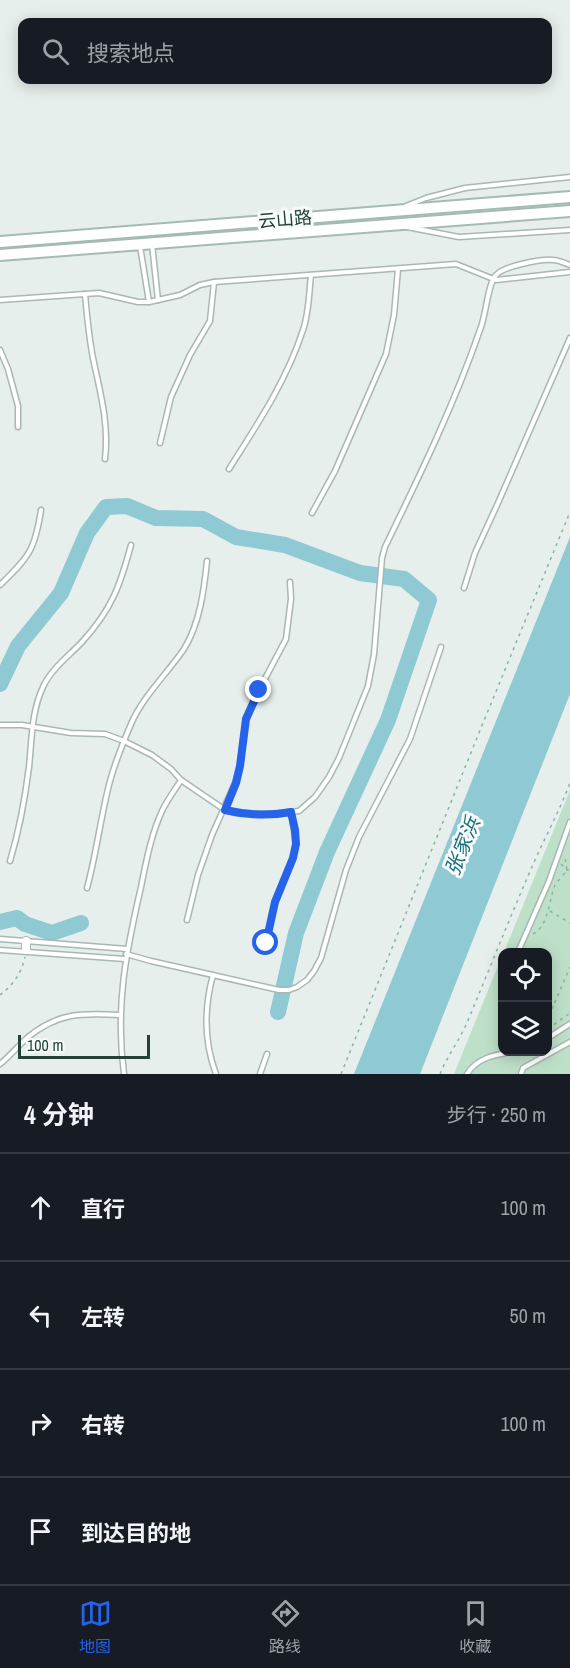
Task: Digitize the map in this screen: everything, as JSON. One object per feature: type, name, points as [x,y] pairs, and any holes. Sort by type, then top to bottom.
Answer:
[{"type":"main road","name":"云山路","points":[[0,242],[570,197]]},
{"type":"main road","name":"云山路","points":[[0,255],[570,211]]},
{"type":"street","points":[[26,941],[26,950]]},
{"type":"lane","points":[[394,210],[426,198],[465,188],[570,177]]},
{"type":"lane","points":[[395,225],[459,237],[570,230]]},
{"type":"lane","points":[[152,244],[158,300]]},
{"type":"lane","points":[[140,245],[149,302]]},
{"type":"lane","points":[[0,725],[32,726],[71,733],[105,734],[152,755],[171,769],[181,780],[225,810],[236,813],[269,814],[299,811],[315,797],[329,777],[368,686],[374,654],[379,580],[385,547],[440,432],[470,359],[486,316],[492,280],[500,270],[509,267],[553,259],[570,265]]},
{"type":"lane","points":[[0,300],[99,293],[138,302],[149,302],[180,295],[200,285],[214,282],[456,264],[492,280],[570,272]]},
{"type":"lane","points":[[312,513],[335,471],[386,354],[394,315],[398,269]]},
{"type":"lane","points":[[229,469],[254,431],[285,374],[304,328],[311,275]]},
{"type":"lane","points":[[160,443],[171,397],[190,355],[210,321],[214,282]]},
{"type":"lane","points":[[85,294],[87,324],[106,430],[105,459]]},
{"type":"lane","points":[[464,588],[486,526],[570,338]]},
{"type":"lane","points":[[0,350],[8,369],[18,406],[18,427]]},
{"type":"lane","points":[[0,585],[29,553],[35,541],[41,510]]},
{"type":"lane","points":[[10,861],[21,821],[34,711],[52,673],[98,623],[109,607],[123,574],[131,545]]},
{"type":"lane","points":[[87,888],[109,785],[124,741],[140,708],[183,650],[191,635],[205,581],[207,561]]},
{"type":"lane","points":[[187,920],[198,875],[215,828],[236,783],[246,719],[286,639],[291,599],[290,582]]},
{"type":"lane","points":[[0,939],[126,954],[279,990],[290,990],[307,981],[321,958],[346,870],[359,837],[410,739],[441,647]]},
{"type":"lane","points":[[124,1074],[120,1015],[126,954],[153,835],[162,810],[181,780]]},
{"type":"lane","points":[[266,943],[275,902],[293,858],[296,844],[291,812]]},
{"type":"lane","points":[[520,948],[570,822]]},
{"type":"lane","points":[[0,950],[126,954]]},
{"type":"lane","points":[[213,975],[207,1004],[206,1035],[216,1074]]},
{"type":"lane","points":[[0,1064],[27,1038],[47,1024],[68,1016],[120,1015]]},
{"type":"lane","points":[[552,1035],[570,1024]]},
{"type":"lane","points":[[521,1074],[523,1068],[570,1042]]},
{"type":"lane","points":[[260,1074],[267,1054]]},
{"type":"lane","points":[[467,1074],[483,1058],[498,1054]]},
{"type":"path","points":[[341,1074],[570,512]]},
{"type":"path","points":[[440,1074],[465,1027],[505,928],[570,783]]},
{"type":"path","points":[[557,857],[565,858],[568,870]]},
{"type":"path","points":[[557,857],[568,870]]},
{"type":"path","points":[[527,932],[532,934],[537,932],[549,911],[556,884],[568,870]]},
{"type":"path","points":[[549,911],[570,923]]},
{"type":"path","points":[[0,995],[20,974],[26,950]]},
{"type":"path","points":[[552,1008],[570,967]]},
{"type":"path","points":[[552,1026],[570,1013]]},
{"type":"green space","points":[[570,790],[570,1074],[454,1074],[498,966],[498,1056],[552,1056],[552,948],[506,948]]},
{"type":"water","name":"张家浜","points":[[570,537],[570,694],[420,1074],[354,1074]]},
{"type":"waterway","points":[[0,684],[18,646],[61,593],[87,533],[106,507],[127,506],[156,518],[203,519],[236,537],[285,545],[360,573],[404,579],[429,600],[388,720],[327,852],[296,933],[278,1012]]},
{"type":"waterway","points":[[0,922],[17,918],[25,924],[52,933],[81,923]]},
{"type":"route","points":[[259,690],[246,719],[240,766],[225,810],[236,813],[269,814],[291,812],[296,844],[293,858],[275,902],[266,943]]}]
